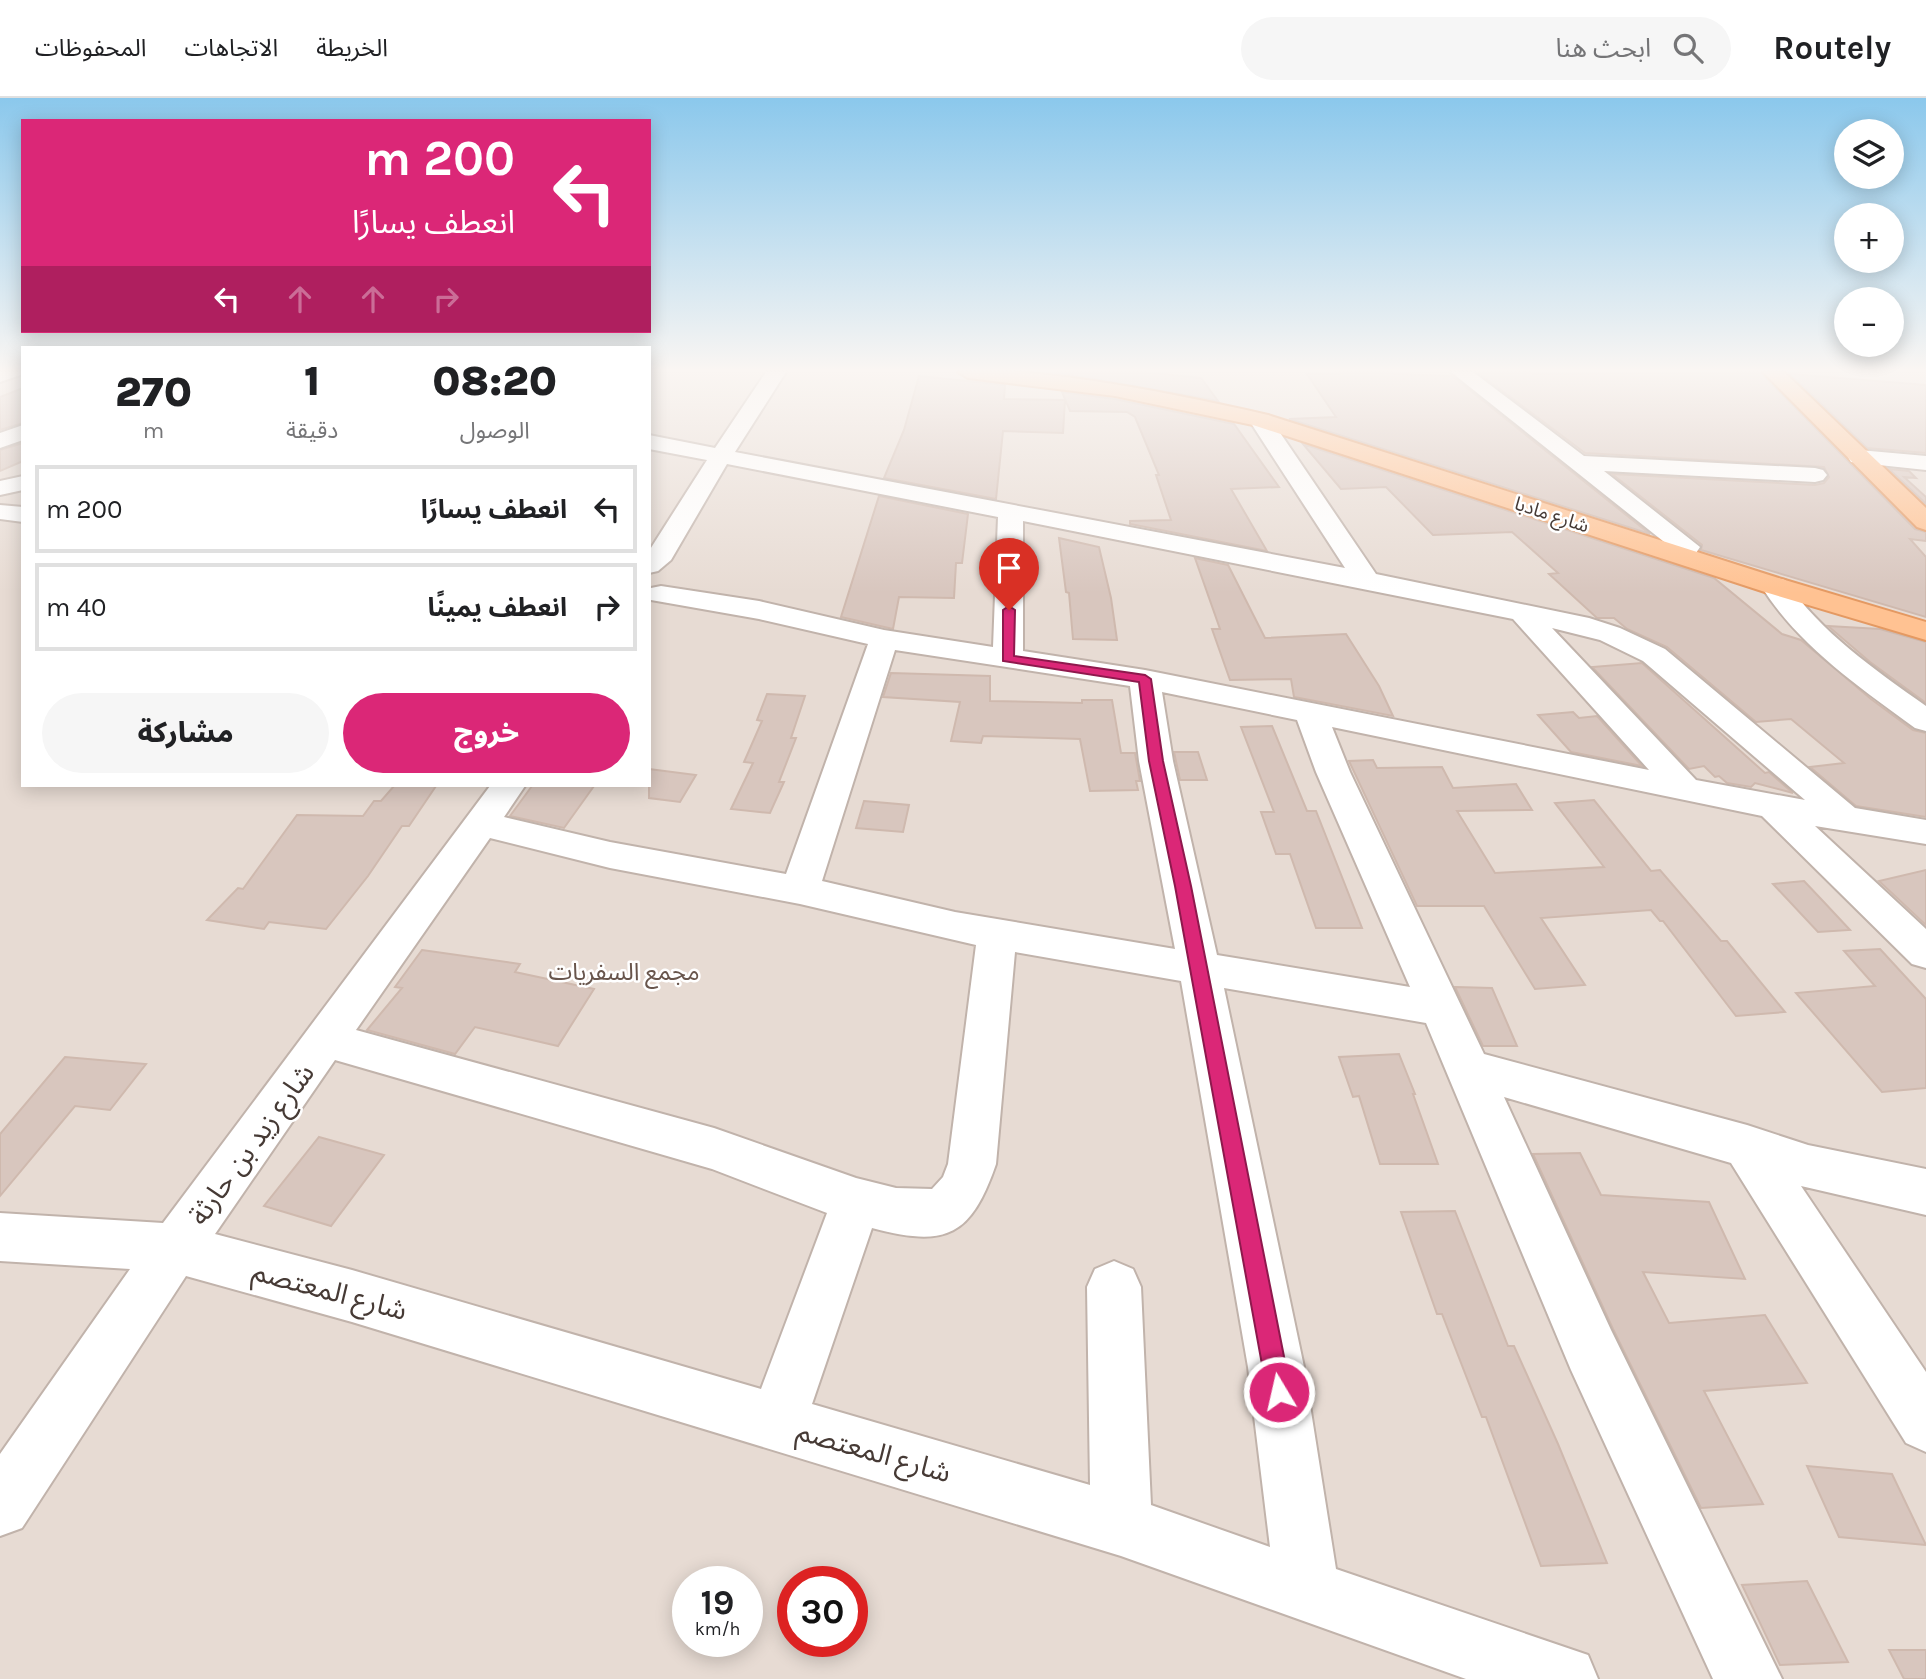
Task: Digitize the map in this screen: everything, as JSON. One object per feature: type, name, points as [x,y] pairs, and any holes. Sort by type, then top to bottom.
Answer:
[{"type":"main road","name":"شارع مادبا","points":[[1340,446],[1775,586],[1926,631]]},
{"type":"main road","name":"شارع مادبا","points":[[1367,446],[1926,621]]},
{"type":"main road","points":[[1848,446],[1926,522]]},
{"type":"street","points":[[670,446],[1037,519],[1367,580],[1610,634],[1654,654],[1845,819]]},
{"type":"street","points":[[728,446],[654,585],[708,604],[759,610],[884,639],[1145,679],[1774,807],[1926,832]]},
{"type":"street","points":[[1277,446],[1367,580]]},
{"type":"street","points":[[1557,446],[1687,547]]},
{"type":"street","points":[[1859,457],[1926,463]]},
{"type":"street","points":[[1580,463],[1815,475]]},
{"type":"street","points":[[0,488],[21,483]]},
{"type":"street","points":[[0,512],[21,515]]},
{"type":"street","points":[[1008,659],[1012,512]]},
{"type":"street","points":[[1775,586],[1783,602],[1820,638],[1926,721]]},
{"type":"street","points":[[1524,615],[1684,788]]},
{"type":"street","points":[[800,890],[884,639]]},
{"type":"street","points":[[1145,679],[1156,761],[1276,1367],[1307,1592]]},
{"type":"street","points":[[1311,714],[1333,772],[1468,1068],[1591,1350],[1748,1679]]},
{"type":"street","name":"شارع زيد بن حارثة","points":[[0,1506],[175,1248],[507,787]]},
{"type":"street","points":[[1774,807],[1926,953]]},
{"type":"street","points":[[481,824],[610,855],[800,890],[955,927],[1440,1009]]},
{"type":"street","points":[[326,1040],[714,1149],[856,1200],[918,1215],[939,1211],[958,1197],[972,1164],[997,934]]},
{"type":"street","points":[[1468,1068],[1747,1146],[1808,1167],[1926,1192]]},
{"type":"street","points":[[1747,1146],[1926,1423]]},
{"type":"street","points":[[777,1423],[856,1200]]},
{"type":"street","name":"شارع المعتصم","points":[[0,1237],[175,1248],[352,1296],[1121,1525],[1307,1592],[1564,1679]]},
{"type":"street","points":[[1114,1287],[1121,1525]]},
{"type":"shaded area","points":[[0,446],[21,446],[21,787],[651,787],[651,446],[1926,446],[1926,1679],[0,1679]]},
{"type":"building","points":[[21,446],[21,462],[0,471],[0,450]]},
{"type":"building","points":[[897,446],[1001,446],[996,499],[884,478]]},
{"type":"building","points":[[1147,446],[1250,446],[1279,487],[1231,489],[1267,551],[1130,524],[1130,521],[1171,520],[1156,475],[1159,475]]},
{"type":"building","points":[[1305,446],[1714,578],[1782,634],[1801,640],[1871,699],[1913,730],[1926,733],[1926,817],[1856,806],[1810,767],[1844,763],[1791,719],[1756,722],[1667,647],[1627,629],[1614,618],[1597,618],[1549,574],[1558,573],[1512,532],[1433,535],[1386,487],[1341,489]]},
{"type":"building","points":[[1373,446],[1539,446],[1650,534]]},
{"type":"building","points":[[1575,446],[1833,446],[1915,529],[1926,532],[1926,541],[1910,539],[1926,557],[1926,617],[1701,550],[1702,545],[1612,474],[1815,485],[1824,483],[1829,477],[1824,467],[1585,453]]},
{"type":"building","points":[[1865,446],[1926,446],[1926,453]]},
{"type":"building","points":[[1889,469],[1909,471],[1916,478],[1904,477],[1926,497],[1926,504]]},
{"type":"building","points":[[879,496],[968,514],[962,563],[956,563],[954,598],[899,597],[893,629],[841,617]]},
{"type":"building","points":[[1059,538],[1099,547],[1117,640],[1073,639],[1069,593],[1066,592]]},
{"type":"building","points":[[1195,558],[1228,565],[1265,638],[1346,634],[1379,686],[1393,716],[1294,697],[1291,679],[1230,680],[1212,629],[1220,629]]},
{"type":"building","points":[[1828,626],[1880,629],[1926,642],[1926,703],[1870,662]]},
{"type":"building","points":[[1642,663],[1765,773],[1769,772],[1793,793],[1755,783],[1751,787],[1727,783],[1719,776],[1715,777],[1704,766],[1689,769],[1592,667]]},
{"type":"building","points":[[891,673],[990,676],[990,701],[1082,703],[1082,700],[1112,700],[1121,753],[1135,753],[1140,781],[1136,781],[1138,790],[1090,791],[1080,739],[983,736],[981,743],[951,741],[960,702],[883,697]]},
{"type":"building","points":[[767,694],[805,696],[791,738],[796,738],[779,782],[784,782],[770,813],[731,809],[753,763],[744,762],[762,721],[757,720]]},
{"type":"building","points":[[1573,712],[1579,718],[1597,716],[1642,766],[1571,752],[1538,715]]},
{"type":"building","points":[[1272,726],[1307,811],[1316,811],[1362,928],[1316,928],[1290,854],[1276,854],[1261,812],[1274,812],[1241,727]]},
{"type":"building","points":[[1174,752],[1198,752],[1207,780],[1180,780]]},
{"type":"building","points":[[1373,760],[1377,768],[1442,767],[1453,788],[1516,784],[1532,810],[1457,811],[1495,873],[1604,867],[1555,803],[1594,800],[1651,871],[1660,870],[1721,941],[1727,941],[1785,1012],[1736,1016],[1663,921],[1651,910],[1541,918],[1585,985],[1535,989],[1484,906],[1417,906],[1349,761]]},
{"type":"building","points":[[651,769],[696,775],[680,802],[649,798]]},
{"type":"building","points":[[393,787],[435,787],[409,826],[402,826],[368,876],[326,929],[269,922],[264,929],[207,920],[238,888],[243,889],[297,815],[363,816],[374,801],[381,801]]},
{"type":"building","points":[[531,787],[593,787],[564,828],[510,816]]},
{"type":"building","points":[[864,801],[909,805],[903,832],[856,828]]},
{"type":"building","points":[[1926,870],[1926,925],[1879,881]]},
{"type":"building","points":[[1804,881],[1850,930],[1818,932],[1773,884]]},
{"type":"building","points":[[1880,949],[1926,999],[1926,1088],[1882,1092],[1796,993],[1875,986],[1844,951]]},
{"type":"building","points":[[422,950],[520,964],[515,972],[594,989],[558,1046],[475,1027],[455,1054],[367,1030],[402,988],[395,987]]},
{"type":"building","points":[[1455,987],[1492,988],[1517,1046],[1483,1046]]},
{"type":"building","points":[[1399,1054],[1438,1164],[1380,1164],[1359,1096],[1353,1097],[1339,1057]]},
{"type":"building","points":[[65,1057],[146,1064],[110,1110],[75,1106],[0,1196],[0,1134]]},
{"type":"building","points":[[319,1137],[384,1155],[331,1226],[264,1206]]},
{"type":"building","points":[[1580,1153],[1601,1195],[1709,1202],[1745,1279],[1643,1272],[1669,1323],[1765,1315],[1807,1383],[1704,1391],[1763,1504],[1701,1508],[1613,1329],[1533,1154]]},
{"type":"building","points":[[1455,1211],[1508,1346],[1514,1346],[1607,1563],[1541,1566],[1486,1417],[1482,1417],[1442,1314],[1437,1314],[1401,1212]]},
{"type":"building","points":[[1807,1466],[1892,1474],[1926,1545],[1839,1537]]},
{"type":"building","points":[[1807,1581],[1848,1662],[1780,1665],[1742,1585]]},
{"type":"building","points":[[1889,1650],[1926,1650],[1926,1679],[1904,1679]]},
{"type":"district","name":"مجمع السفريات","points":[[624,972]]},
{"type":"route","points":[[1009,610],[1008,659],[1145,679],[1156,761],[1183,886],[1279,1392]]}]
